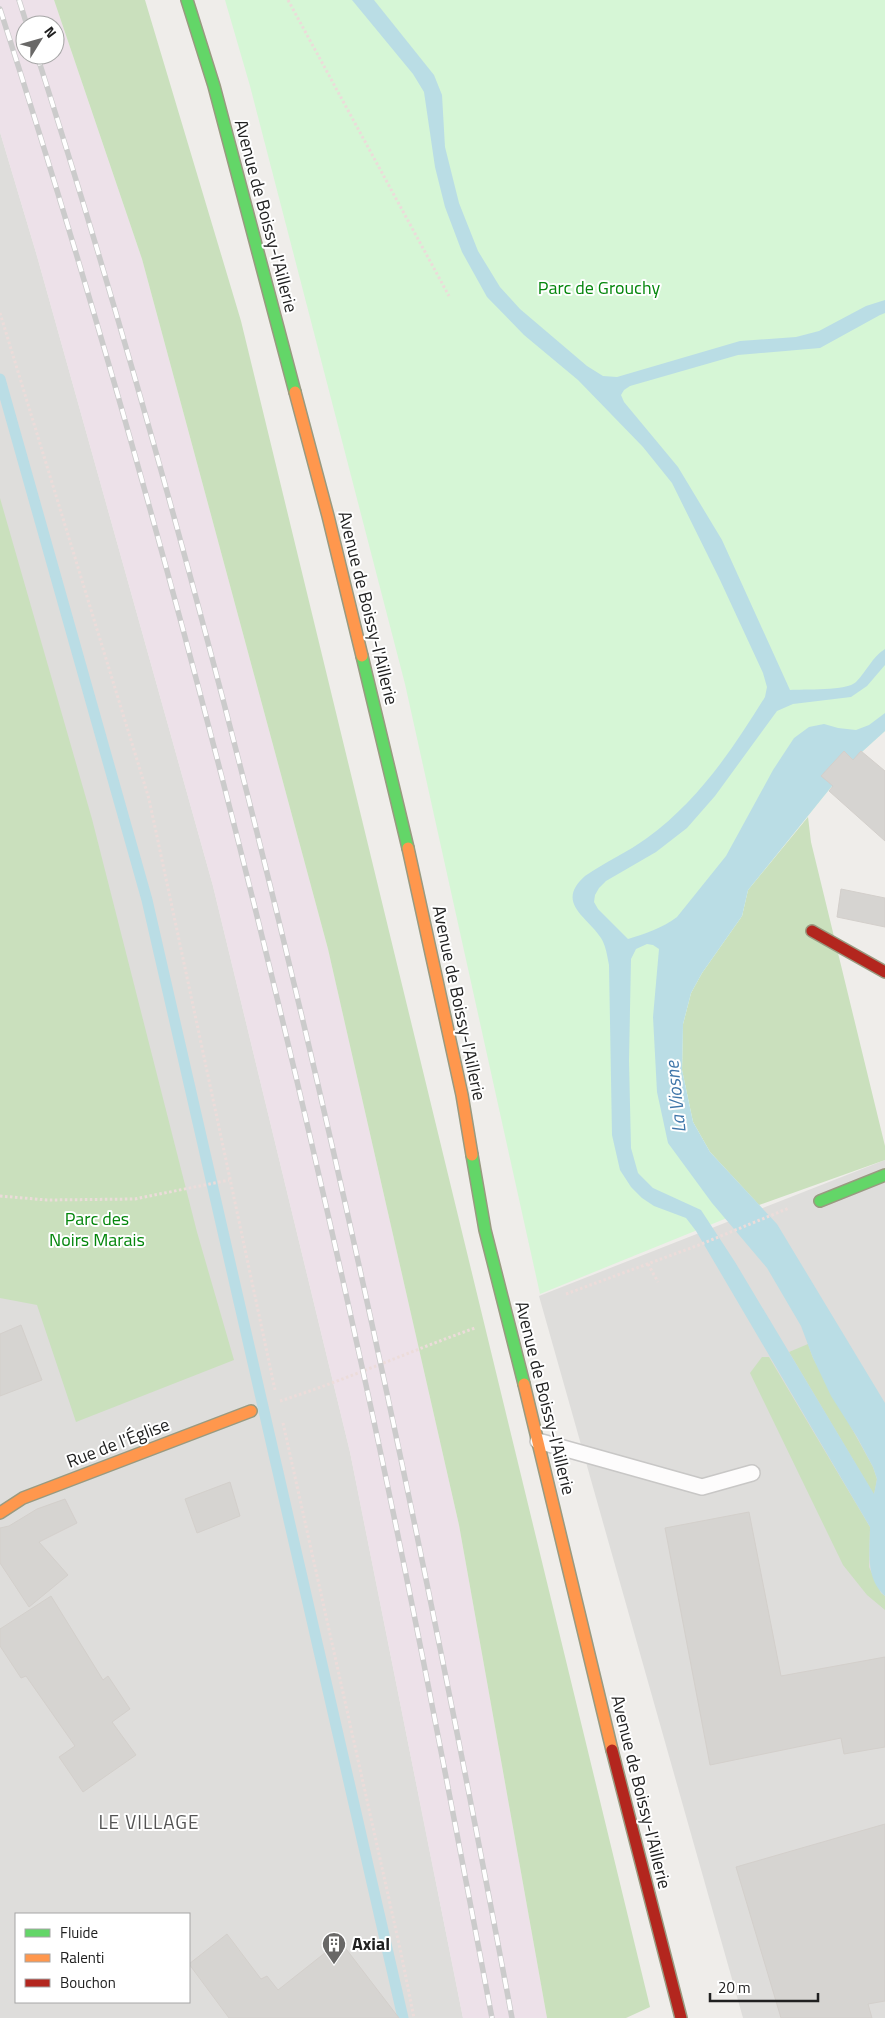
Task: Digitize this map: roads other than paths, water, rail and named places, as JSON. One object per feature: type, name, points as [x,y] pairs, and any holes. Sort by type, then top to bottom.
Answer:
[{"type":"main road","name":"Avenue de Boissy-l'Aillerie","points":[[187,0],[214,86],[330,525],[414,876],[462,1095],[485,1230],[538,1441],[625,1805],[681,2018]]},
{"type":"main road","points":[[812,931],[885,972]]},
{"type":"main road","points":[[820,1201],[885,1175]]},
{"type":"main road","name":"Rue de l'Église","points":[[0,1514],[23,1498],[251,1411]]},
{"type":"lane","points":[[538,1441],[702,1487],[752,1474]]},
{"type":"water","name":"La Viosne","points":[[352,0],[374,0],[434,75],[442,95],[445,147],[459,203],[478,251],[500,287],[520,309],[587,366],[603,376],[617,377],[740,341],[796,337],[819,331],[866,306],[885,300],[885,313],[820,348],[738,355],[630,386],[621,395],[624,402],[678,467],[722,540],[790,690],[825,689],[851,685],[860,678],[885,649],[885,665],[867,686],[851,697],[793,704],[777,711],[715,796],[687,828],[656,852],[606,881],[595,895],[594,902],[598,909],[628,939],[671,921],[677,917],[726,856],[773,770],[794,738],[809,727],[824,724],[856,730],[869,725],[885,713],[885,731],[853,760],[748,890],[742,916],[702,973],[691,993],[683,1024],[682,1070],[693,1122],[710,1152],[777,1224],[885,1403],[885,1596],[874,1581],[871,1573],[869,1555],[870,1527],[696,1231],[686,1218],[654,1206],[642,1198],[631,1187],[620,1170],[612,1135],[609,965],[601,938],[576,909],[573,902],[576,886],[585,876],[640,843],[665,824],[713,774],[765,697],[767,687],[763,673],[672,483],[643,447],[578,380],[524,335],[487,297],[462,252],[445,207],[435,167],[424,92],[413,74]],"holes":[[[647,944],[659,949],[653,1017],[657,1092],[668,1143],[712,1203],[767,1268],[801,1326],[813,1358],[831,1396],[857,1437],[873,1467],[877,1479],[874,1494],[735,1262],[701,1210],[653,1188],[638,1173],[631,1148],[629,1061],[631,959],[636,949]]]},
{"type":"waterway","points":[[0,379],[147,900],[403,2018]]},
{"type":"railway","points":[[19,0],[24,15]]},
{"type":"railway","points":[[0,9],[105,349],[153,521],[200,692],[287,1038],[383,1464],[492,2018]]},
{"type":"railway","points":[[40,65],[111,297],[180,539],[245,784],[305,1029],[361,1275],[414,1522],[512,2018]]},
{"type":"place","name":"Axial","points":[[334,1965]]},
{"type":"district","name":"LE VILLAGE","points":[[149,1822]]},
{"type":"park label","name":"Parc de Grouchy","points":[[599,288]]},
{"type":"park label","name":"Parc des Noirs Marais","points":[[97,1229]]}]
